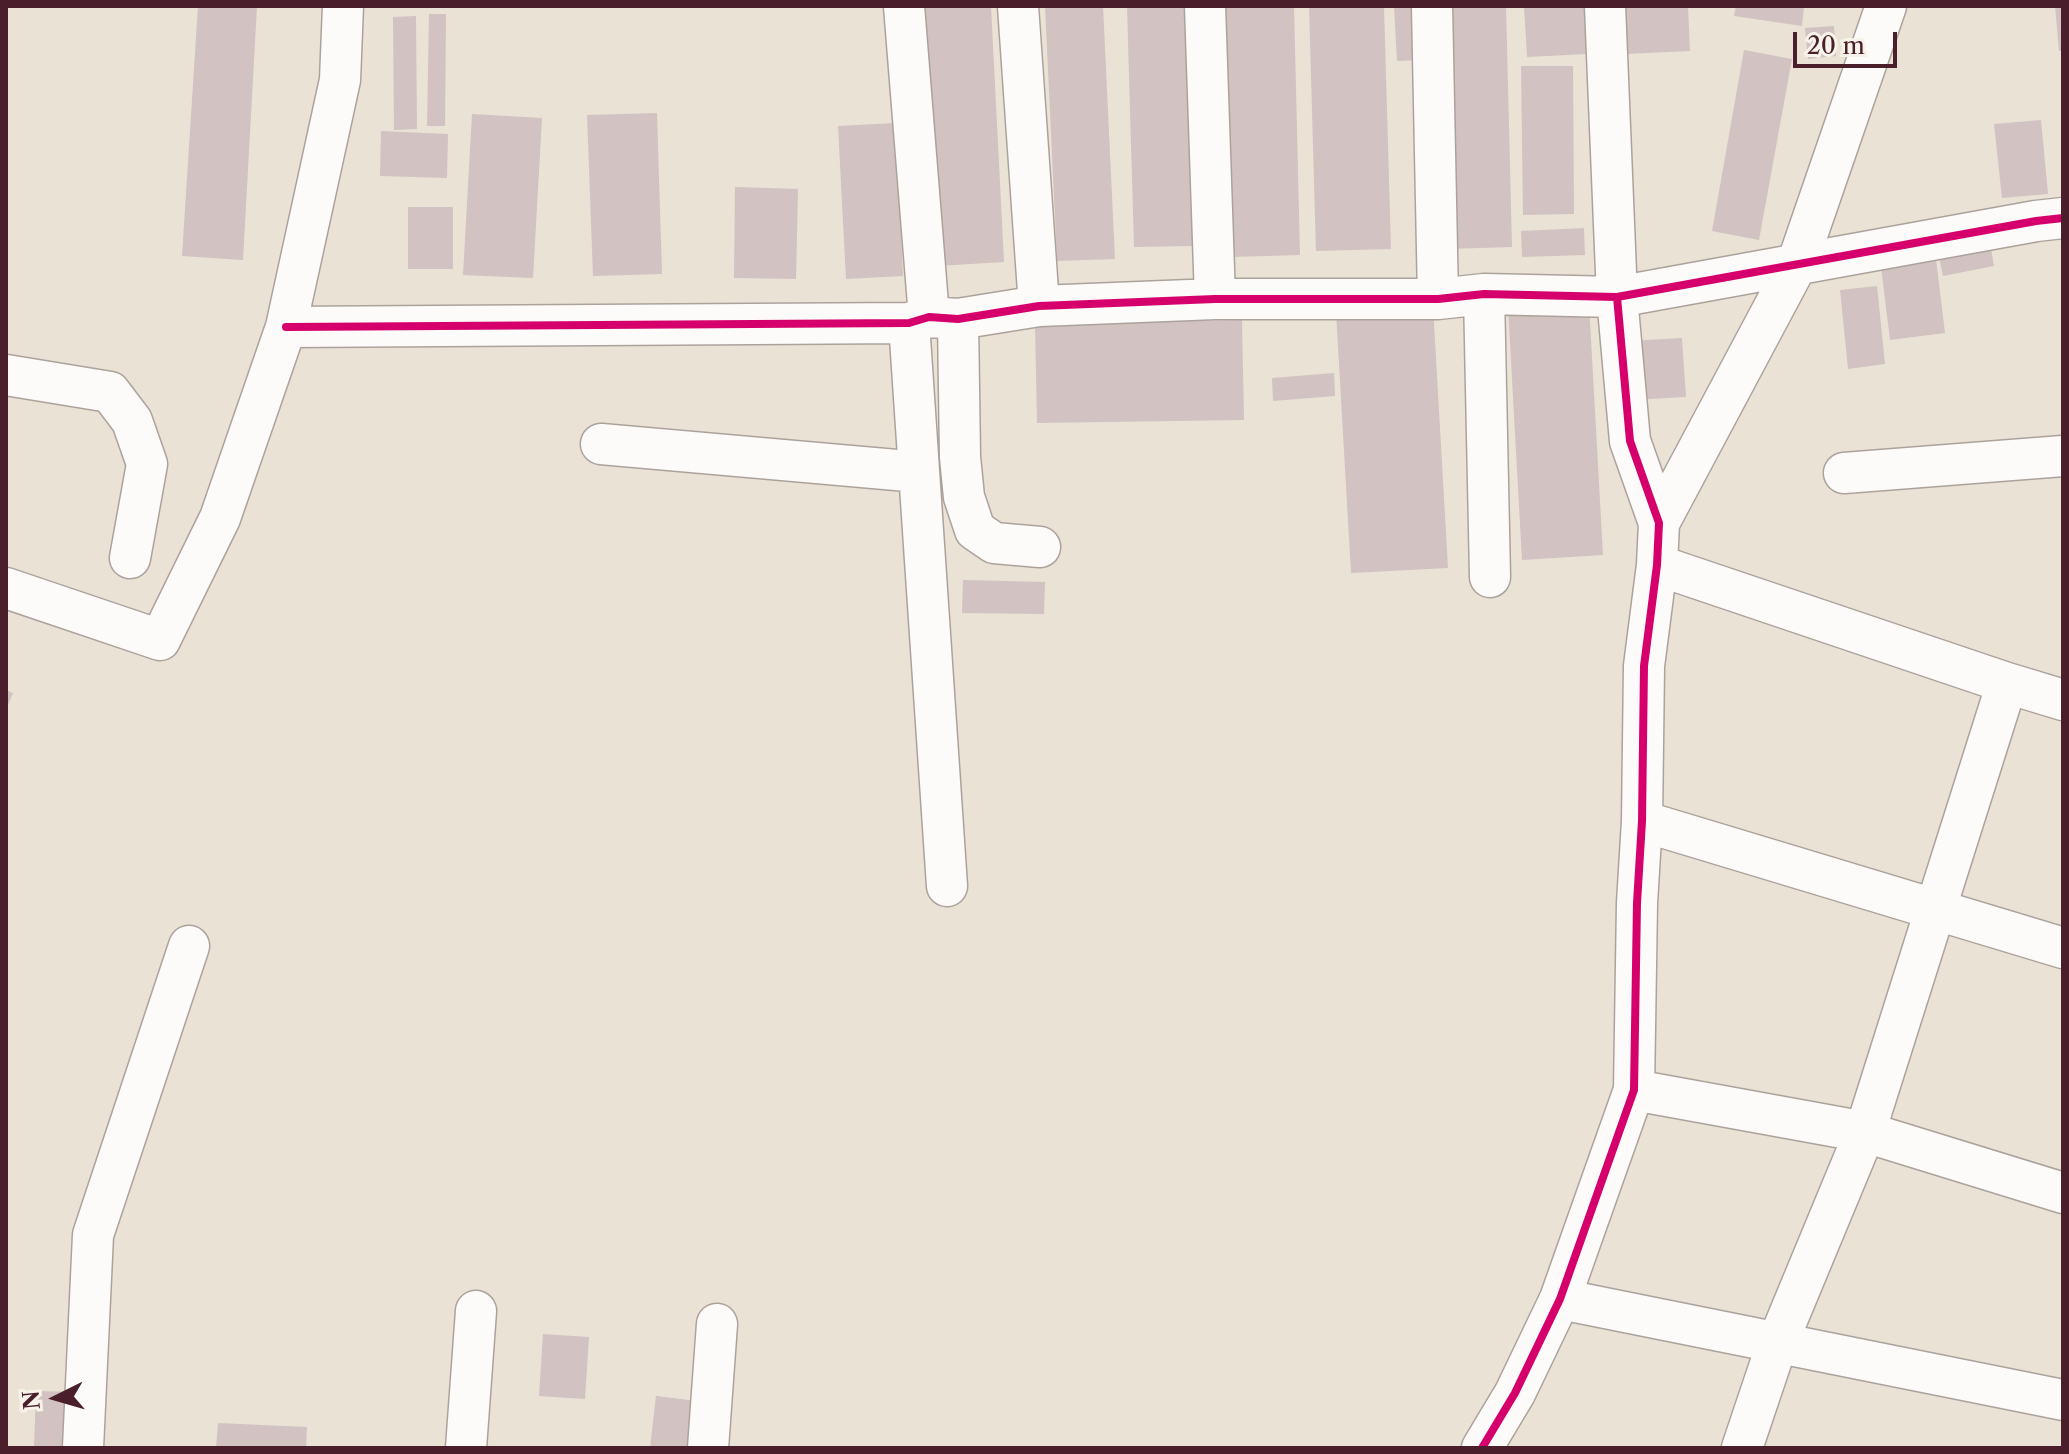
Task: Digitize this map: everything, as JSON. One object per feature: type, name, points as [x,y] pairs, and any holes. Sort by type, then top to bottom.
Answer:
[{"type":"street","points":[[6,588],[160,640],[220,518],[286,327],[340,80],[343,6]]},
{"type":"street","points":[[904,6],[932,320],[960,457],[964,497],[975,530],[994,543],[1040,547]]},
{"type":"street","points":[[1018,6],[1039,306]]},
{"type":"street","points":[[1205,6],[1215,299]]},
{"type":"street","points":[[1432,6],[1438,299]]},
{"type":"street","points":[[1482,1448],[1515,1393],[1560,1299],[1634,1090],[1644,666],[1659,523],[1630,441],[1617,297],[1605,6]]},
{"type":"street","points":[[1659,523],[1797,264],[1886,6]]},
{"type":"street","points":[[286,327],[932,320],[1039,306],[1215,299],[1438,299],[1484,294],[1617,297],[2063,218]]},
{"type":"street","points":[[1484,294],[1490,577]]},
{"type":"street","points":[[932,320],[919,472],[947,886]]},
{"type":"street","points":[[6,375],[110,392],[132,421],[147,464],[130,558]]},
{"type":"street","points":[[601,444],[919,472]]},
{"type":"street","points":[[1844,473],[2063,456]]},
{"type":"street","points":[[1657,565],[2063,700]]},
{"type":"street","points":[[1742,1448],[1777,1344],[1865,1132],[2007,683]]},
{"type":"street","points":[[1642,821],[2063,948]]},
{"type":"street","points":[[83,1448],[93,1235],[189,946]]},
{"type":"street","points":[[1634,1090],[1865,1132],[2063,1193]]},
{"type":"street","points":[[1560,1299],[2063,1400]]},
{"type":"street","points":[[466,1448],[476,1311]]},
{"type":"street","points":[[708,1448],[717,1324]]},
{"type":"building","points":[[198,6],[257,6],[243,260],[182,256]]},
{"type":"building","points":[[923,6],[991,6],[1004,262],[937,266]]},
{"type":"building","points":[[1045,6],[1103,6],[1115,259],[1057,261]]},
{"type":"building","points":[[1127,6],[1187,6],[1194,246],[1134,247]]},
{"type":"building","points":[[1225,6],[1294,6],[1300,255],[1232,257]]},
{"type":"building","points":[[1309,6],[1384,6],[1391,249],[1316,251]]},
{"type":"building","points":[[1394,6],[1421,6],[1424,60],[1397,61]]},
{"type":"building","points":[[1440,6],[1506,6],[1512,247],[1447,249]]},
{"type":"building","points":[[1524,6],[1585,6],[1587,54],[1527,57]]},
{"type":"building","points":[[1622,6],[1688,6],[1690,51],[1625,54]]},
{"type":"building","points":[[1736,6],[1804,6],[1802,26],[1734,16]]},
{"type":"building","points":[[2055,6],[2063,6],[2063,51],[2059,51]]},
{"type":"building","points":[[429,14],[446,14],[445,126],[427,126]]},
{"type":"building","points":[[416,16],[417,129],[394,130],[393,17]]},
{"type":"building","points":[[1834,26],[1836,56],[1808,59],[1805,28]]},
{"type":"building","points":[[1744,50],[1792,59],[1759,240],[1712,231]]},
{"type":"building","points":[[1521,66],[1573,66],[1574,214],[1523,215]]},
{"type":"building","points":[[657,113],[662,274],[593,276],[587,115]]},
{"type":"building","points":[[472,114],[542,118],[533,278],[463,275]]},
{"type":"building","points":[[2041,120],[2048,194],[2002,198],[1994,124]]},
{"type":"building","points":[[896,123],[903,276],[846,279],[838,126]]},
{"type":"building","points":[[381,131],[448,134],[447,178],[380,176]]},
{"type":"building","points":[[735,187],[798,189],[796,279],[734,278]]},
{"type":"building","points":[[408,207],[453,207],[453,269],[408,269]]},
{"type":"building","points":[[1584,228],[1585,255],[1522,257],[1521,231]]},
{"type":"building","points":[[1989,237],[1994,266],[1943,276],[1937,247]]},
{"type":"building","points":[[1935,251],[1945,333],[1890,340],[1880,258]]},
{"type":"building","points":[[1877,286],[1885,364],[1848,369],[1840,290]]},
{"type":"building","points":[[1589,303],[1603,555],[1522,560],[1508,307]]},
{"type":"building","points":[[1433,306],[1448,568],[1351,573],[1336,312]]},
{"type":"building","points":[[1242,320],[1244,420],[1037,423],[1035,324]]},
{"type":"building","points":[[1682,338],[1686,397],[1632,400],[1629,341]]},
{"type":"building","points":[[1334,373],[1335,396],[1273,401],[1272,378]]},
{"type":"building","points":[[963,580],[1045,582],[1044,614],[962,613]]},
{"type":"building","points":[[6,690],[13,693],[6,710]]},
{"type":"building","points":[[543,1334],[589,1337],[585,1399],[539,1396]]},
{"type":"building","points":[[36,1391],[75,1392],[73,1448],[34,1448]]},
{"type":"building","points":[[656,1396],[697,1401],[692,1448],[650,1448]]},
{"type":"building","points":[[218,1423],[307,1427],[306,1448],[216,1448]]},
{"type":"cycle path","points":[[286,327],[909,323],[929,317],[958,319],[1039,306],[1215,299],[1438,299],[1484,294],[1617,297],[2063,218]]},
{"type":"cycle path","points":[[1482,1448],[1515,1393],[1560,1299],[1634,1090],[1644,666],[1659,523],[1630,441],[1617,297]]}]
